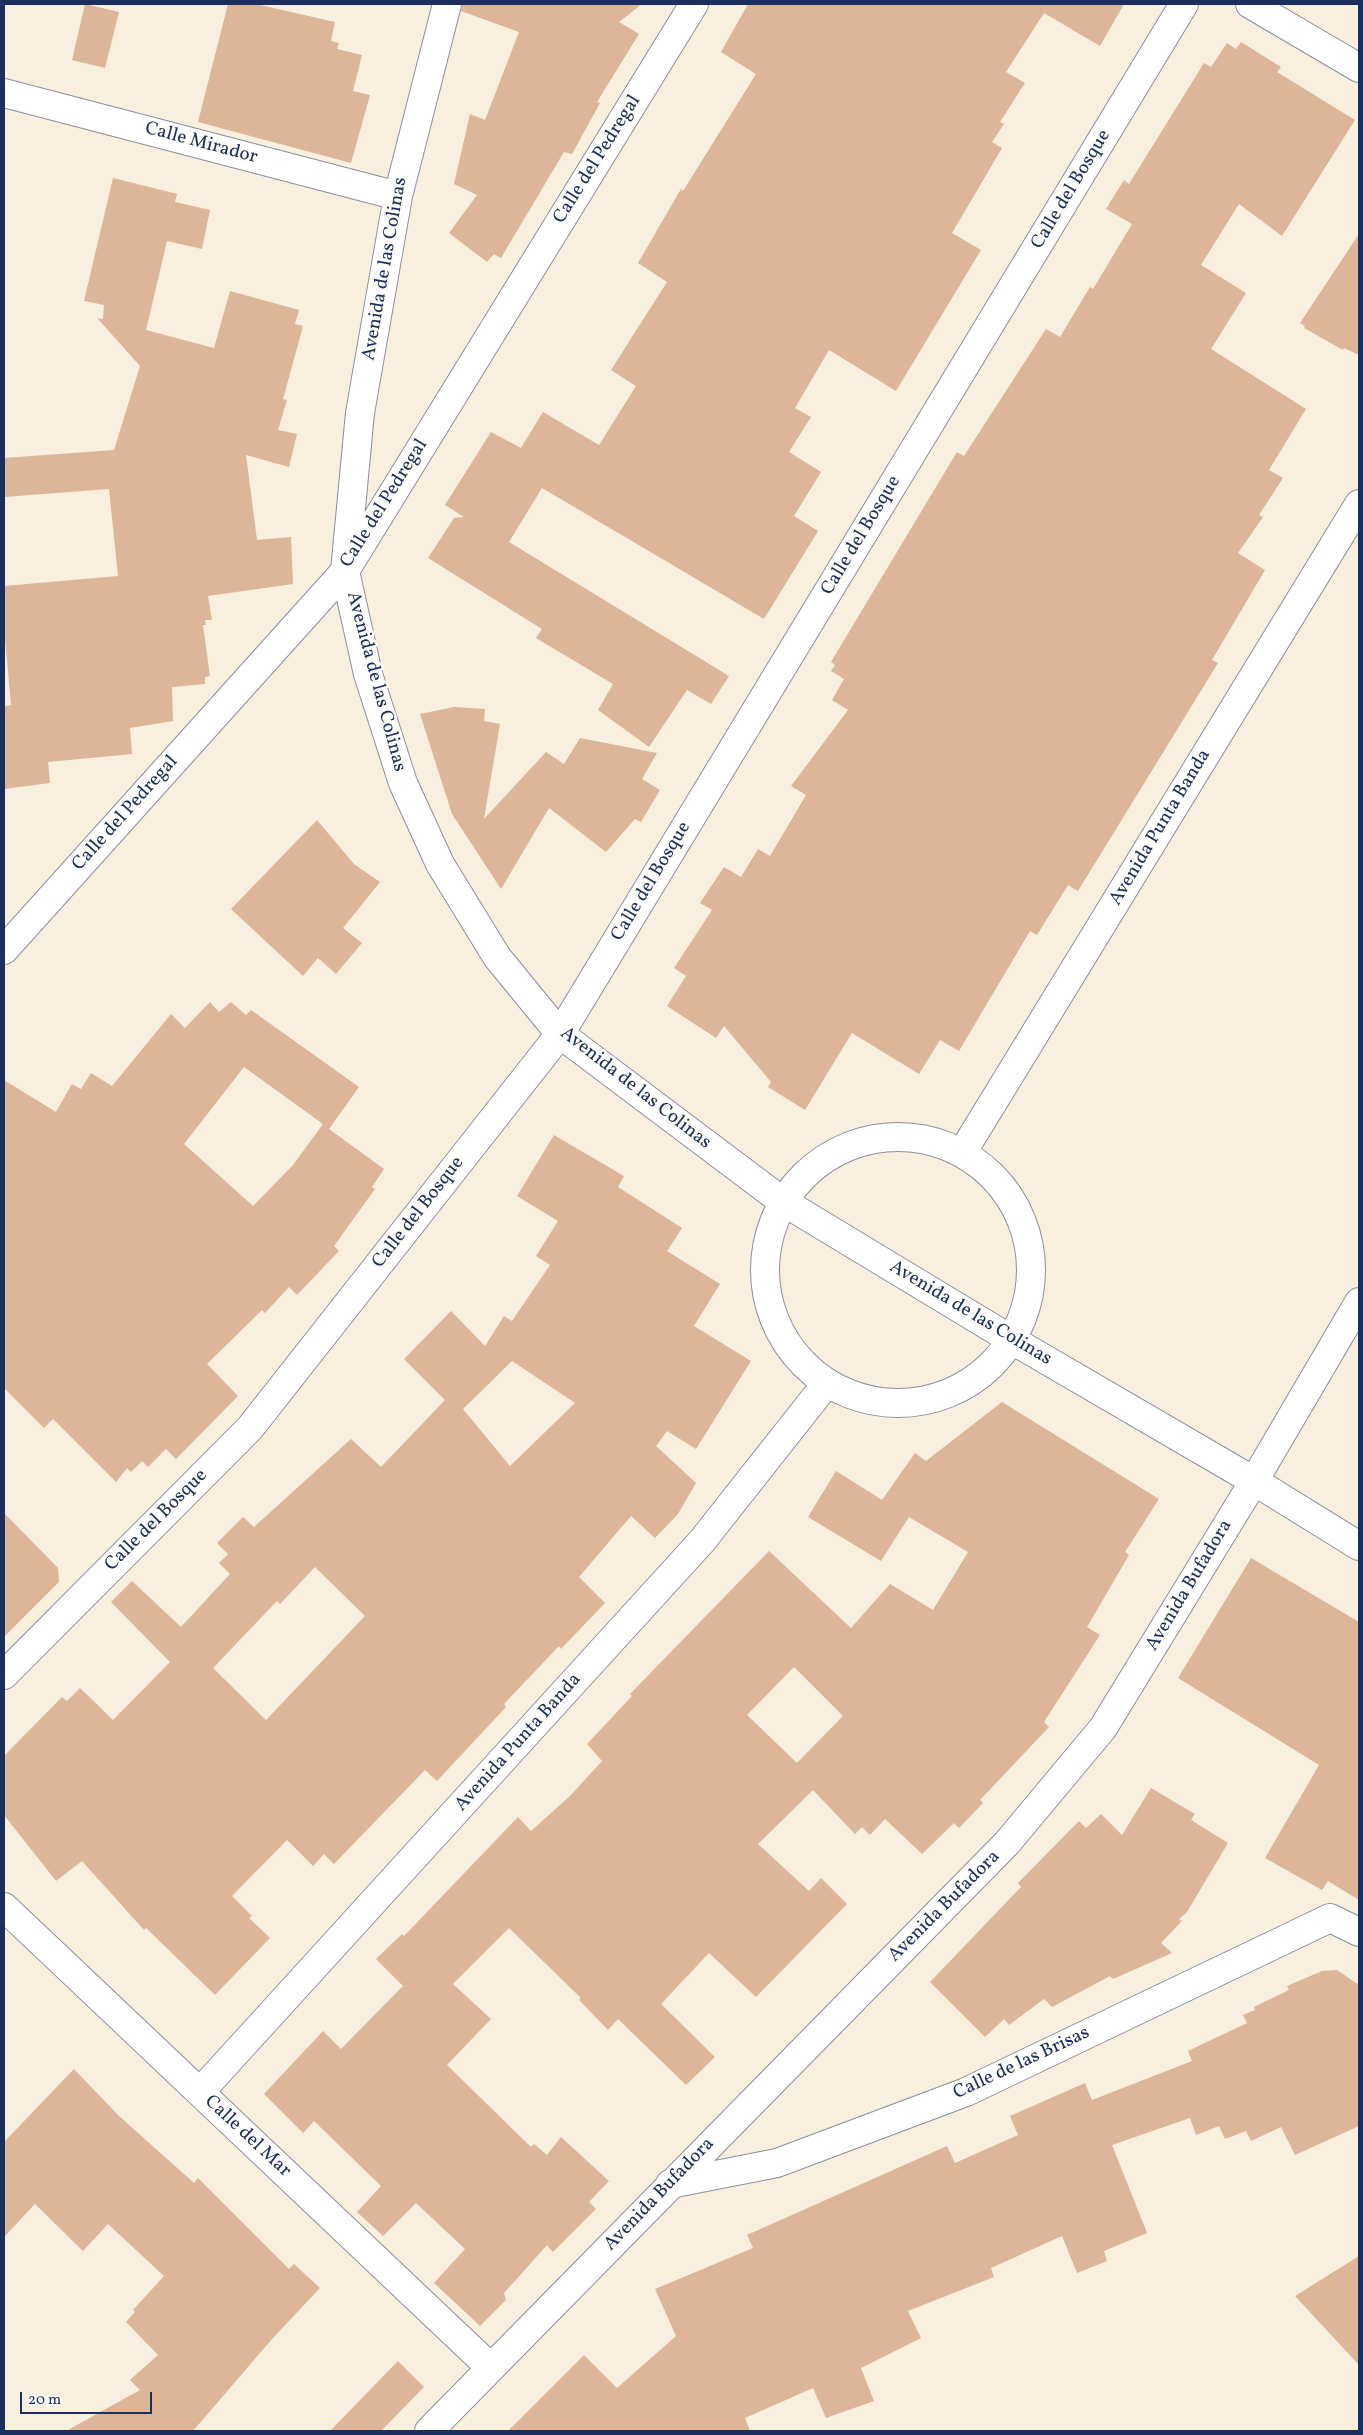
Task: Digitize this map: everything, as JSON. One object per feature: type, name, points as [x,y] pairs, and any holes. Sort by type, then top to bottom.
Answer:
[{"type":"street","name":"Avenida de las Colinas","points":[[447,4],[398,196],[360,413],[345,570],[368,674],[402,783],[440,864],[497,957],[560,1034],[782,1201],[1012,1340],[1254,1481],[1359,1546]]},
{"type":"street","name":"Calle del Pedregal","points":[[4,950],[345,570],[694,4]]},
{"type":"street","name":"Calle del Bosque","points":[[4,1674],[250,1428],[560,1034],[1184,4]]},
{"type":"street","points":[[1250,4],[1359,68]]},
{"type":"street","name":"Calle Mirador","points":[[4,93],[398,196]]},
{"type":"street","name":"Avenida Punta Banda","points":[[962,1152],[1359,504]]},
{"type":"street","points":[[913,1137],[962,1152],[991,1174],[1013,1202],[1028,1236],[1032,1272],[1027,1308],[1012,1340],[976,1379],[928,1401],[876,1403],[826,1384],[788,1348],[767,1301],[765,1249],[782,1201],[816,1163],[862,1140],[913,1137]]},
{"type":"street","name":"Avenida Bufadora","points":[[430,2431],[670,2184],[1007,1843],[1103,1728],[1254,1481],[1359,1302]]},
{"type":"street","name":"Avenida Punta Banda","points":[[200,2092],[702,1541],[826,1384]]},
{"type":"street","name":"Calle del Mar","points":[[4,1907],[491,2368]]},
{"type":"street","name":"Calle de las Brisas","points":[[670,2184],[777,2163],[966,2092],[1330,1918],[1359,1932]]},
{"type":"building","points":[[85,4],[119,12],[105,68],[72,60]]},
{"type":"building","points":[[228,4],[256,4],[335,22],[331,41],[339,43],[337,49],[362,55],[353,91],[370,95],[351,163],[198,122]]},
{"type":"building","points":[[462,4],[642,4],[619,22],[639,34],[597,102],[600,103],[572,154],[564,152],[501,258],[494,254],[487,262],[449,233],[477,195],[454,184],[470,114],[485,120],[519,32],[461,11]]},
{"type":"building","points":[[748,4],[1124,4],[1100,46],[1044,13],[1006,72],[1025,83],[1000,122],[1004,124],[992,142],[1002,148],[952,233],[981,250],[896,391],[829,350],[795,408],[811,417],[789,452],[821,472],[794,516],[818,531],[764,619],[542,488],[509,542],[729,676],[711,704],[687,690],[649,747],[598,710],[613,684],[536,638],[542,629],[428,558],[454,518],[464,517],[445,505],[491,432],[521,448],[543,412],[599,445],[636,386],[611,370],[667,282],[638,263],[681,189],[683,191],[756,74],[721,52]]},
{"type":"building","points":[[1241,42],[1281,67],[1277,72],[1355,120],[1282,236],[1239,204],[1201,265],[1246,293],[1211,349],[1306,409],[1269,470],[1283,478],[1259,515],[1263,517],[1238,553],[1265,570],[1212,660],[1218,663],[1078,891],[1068,885],[1037,935],[1030,931],[959,1051],[940,1040],[919,1074],[852,1033],[805,1110],[768,1087],[771,1082],[724,1026],[716,1038],[667,1006],[686,976],[674,968],[712,910],[700,903],[724,867],[741,877],[758,849],[770,856],[806,795],[791,786],[848,710],[832,700],[844,679],[831,671],[835,665],[831,662],[957,452],[964,456],[1046,329],[1060,337],[1090,287],[1093,289],[1132,224],[1106,209],[1124,180],[1129,184],[1204,63],[1211,67],[1227,43],[1236,49]]},
{"type":"building","points":[[113,178],[177,194],[175,202],[210,210],[202,249],[167,241],[146,330],[214,348],[230,291],[299,310],[295,324],[303,326],[283,399],[287,400],[278,430],[297,434],[289,467],[246,455],[257,540],[291,537],[293,584],[208,596],[212,620],[205,620],[206,625],[203,625],[210,676],[205,677],[205,684],[172,687],[173,721],[130,728],[132,754],[48,762],[50,783],[4,789],[4,706],[11,705],[4,627],[4,586],[118,576],[109,489],[4,497],[4,458],[114,450],[140,366],[97,318],[103,319],[104,305],[84,301]]},
{"type":"building","points":[[1359,234],[1359,355],[1344,348],[1343,350],[1304,328],[1305,326],[1300,323]]},
{"type":"building","points":[[454,707],[485,709],[484,721],[500,724],[484,819],[546,752],[564,764],[580,738],[657,753],[642,779],[660,790],[641,822],[635,819],[606,852],[549,808],[501,889],[452,814],[420,714]]},
{"type":"building","points":[[317,820],[354,864],[380,882],[343,928],[362,943],[336,974],[318,958],[303,976],[231,909]]},
{"type":"building","points":[[210,1002],[219,1012],[231,1002],[246,1015],[251,1010],[359,1087],[329,1129],[384,1169],[372,1187],[375,1189],[334,1246],[339,1251],[297,1295],[289,1287],[265,1313],[262,1310],[207,1364],[238,1396],[176,1459],[166,1449],[148,1467],[142,1461],[131,1472],[127,1468],[116,1482],[53,1419],[44,1428],[4,1388],[4,1080],[56,1112],[72,1084],[81,1089],[91,1073],[112,1086],[171,1014],[185,1028]],"holes":[[[244,1067],[323,1124],[293,1165],[253,1206],[184,1144]]]},
{"type":"building","points":[[554,1135],[624,1176],[618,1187],[682,1228],[667,1251],[720,1284],[694,1326],[751,1361],[696,1449],[667,1431],[656,1446],[696,1483],[678,1514],[655,1538],[631,1516],[579,1577],[605,1603],[561,1649],[559,1646],[504,1704],[506,1707],[437,1781],[425,1770],[334,1864],[324,1854],[313,1866],[287,1840],[232,1896],[252,1916],[249,1918],[270,1938],[215,1995],[146,1928],[144,1930],[82,1861],[56,1881],[4,1815],[4,1756],[62,1697],[67,1701],[80,1688],[113,1720],[170,1662],[111,1602],[132,1581],[181,1627],[230,1574],[219,1563],[228,1554],[217,1543],[243,1517],[254,1527],[351,1439],[381,1467],[445,1400],[404,1359],[451,1311],[485,1346],[504,1316],[512,1321],[550,1265],[536,1256],[558,1221],[517,1196]],"holes":[[[512,1361],[575,1403],[510,1466],[463,1409]],[[315,1567],[365,1616],[266,1720],[213,1668],[277,1601],[280,1604]]]},
{"type":"building","points":[[1002,1402],[1159,1499],[1125,1552],[1129,1555],[1087,1627],[1100,1635],[1044,1722],[1049,1727],[980,1800],[983,1803],[959,1828],[954,1823],[922,1854],[885,1819],[870,1835],[862,1827],[855,1834],[813,1790],[758,1844],[809,1891],[821,1878],[847,1904],[756,1997],[709,1953],[661,2004],[715,2057],[686,2085],[618,2019],[608,2030],[579,2000],[581,1998],[509,1928],[453,1984],[491,2019],[447,2065],[531,2147],[534,2144],[547,2155],[561,2137],[609,2181],[589,2202],[596,2209],[553,2252],[547,2245],[504,2293],[506,2300],[480,2326],[434,2283],[465,2249],[416,2203],[383,2236],[357,2212],[381,2186],[314,2121],[303,2133],[264,2094],[323,2031],[341,2049],[403,1986],[376,1959],[402,1934],[404,1936],[518,1817],[531,1831],[570,1796],[602,1761],[587,1744],[632,1696],[630,1694],[769,1551],[851,1628],[890,1584],[933,1610],[968,1552],[909,1517],[881,1561],[808,1517],[836,1471],[882,1500],[915,1453],[926,1461]],"holes":[[[794,1667],[843,1716],[797,1763],[747,1715]]]},
{"type":"building","points":[[4,1513],[58,1568],[59,1582],[4,1637]]},
{"type":"building","points":[[1251,1558],[1359,1622],[1359,1900],[1328,1881],[1322,1890],[1265,1858],[1319,1765],[1178,1678]]},
{"type":"building","points":[[1151,1788],[1195,1814],[1191,1820],[1228,1843],[1187,1912],[1179,1919],[1182,1921],[1161,1943],[1172,1953],[1113,1979],[1110,1976],[1052,2007],[1044,1999],[1009,2025],[1004,2019],[985,2037],[930,1982],[1021,1887],[1018,1883],[1079,1821],[1086,1828],[1101,1814],[1122,1835]]},
{"type":"building","points":[[1337,1970],[1359,1985],[1359,2126],[1295,2155],[1281,2127],[1251,2141],[1246,2131],[1225,2139],[1219,2126],[1196,2135],[1190,2118],[1112,2145],[1147,2233],[1104,2251],[1107,2261],[1077,2273],[1062,2236],[991,2268],[994,2277],[908,2311],[921,2338],[861,2368],[874,2401],[826,2418],[813,2388],[745,2418],[750,2431],[508,2431],[584,2355],[617,2388],[676,2336],[655,2289],[753,2248],[747,2235],[947,2146],[955,2163],[1018,2135],[1010,2116],[1085,2083],[1092,2100],[1192,2061],[1188,2051],[1247,2023],[1243,2015],[1255,2010],[1254,2007],[1289,1990],[1287,1986],[1322,1971]]},
{"type":"building","points":[[74,2069],[119,2116],[194,2183],[198,2178],[289,2269],[294,2264],[320,2288],[272,2339],[193,2431],[66,2431],[140,2390],[130,2380],[158,2355],[126,2322],[135,2312],[133,2310],[164,2276],[108,2224],[83,2251],[35,2204],[4,2237],[4,2142]]},
{"type":"building","points":[[1359,2256],[1359,2365],[1295,2296]]},
{"type":"building","points":[[398,2361],[424,2387],[381,2431],[330,2431]]}]
